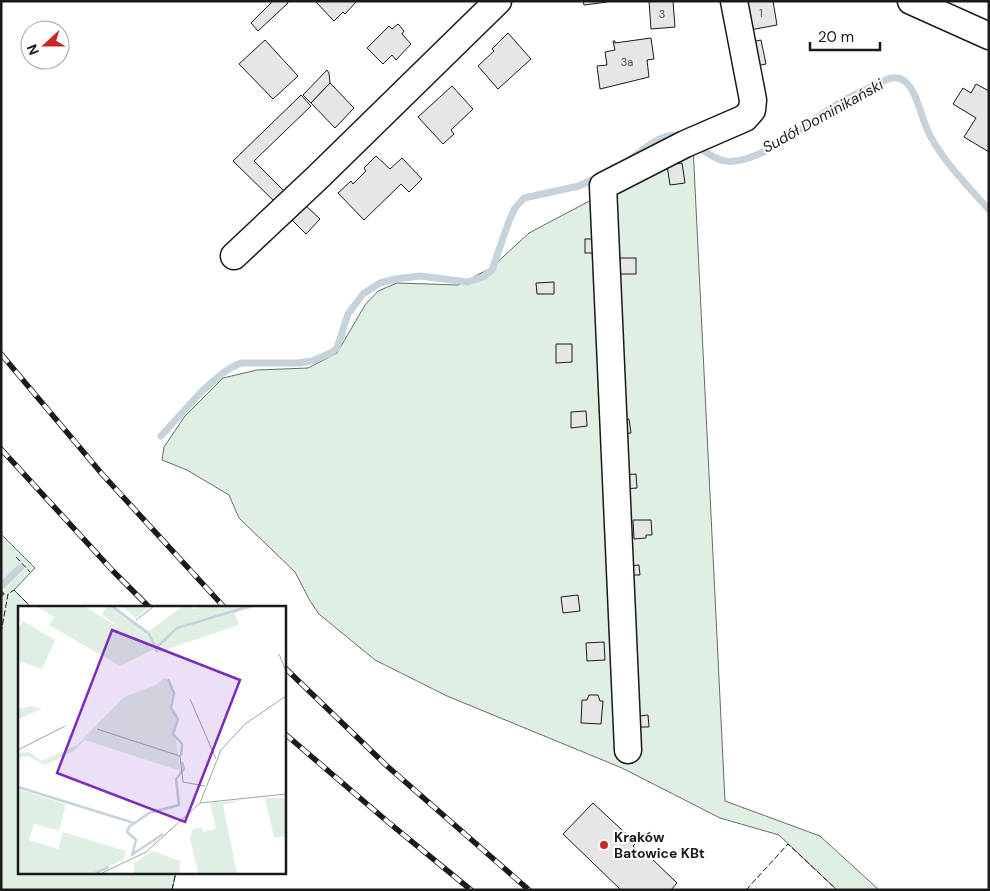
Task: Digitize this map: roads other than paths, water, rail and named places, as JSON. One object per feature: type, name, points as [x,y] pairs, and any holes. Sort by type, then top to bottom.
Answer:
[{"type":"street","points":[[234,256],[318,177],[498,1]]},
{"type":"street","points":[[628,750],[603,186],[745,118],[752,110],[753,100],[734,1]]},
{"type":"street","points":[[911,1],[989,36]]},
{"type":"waterway","name":"Sudół Dominikański","points":[[695,145],[713,157],[725,161],[738,161],[752,157],[782,141],[845,100],[890,78],[898,78],[906,82],[914,94],[927,129],[939,150],[989,210]]},
{"type":"waterway","name":"Sudół Dominikański","points":[[631,159],[648,145],[661,138],[675,135],[682,136]]},
{"type":"waterway","name":"Sudół Dominikański","points":[[161,436],[202,391],[232,367],[241,363],[299,363],[312,361],[331,353],[337,348],[348,314],[363,294],[380,283],[420,276],[468,282],[483,277],[492,270],[509,221],[515,208],[524,198],[579,186],[600,176]]},
{"type":"waterway","name":"Sudół Dominikański","points":[[1,586],[20,568]]},
{"type":"railway","points":[[1,354],[102,474],[223,606]]},
{"type":"railway","points":[[1,449],[113,571],[148,606]]},
{"type":"railway","points":[[285,668],[387,766],[529,890]]},
{"type":"railway","points":[[285,734],[471,890]]},
{"type":"place","name":"Kraków Batowice KBt","points":[[604,845]]}]
